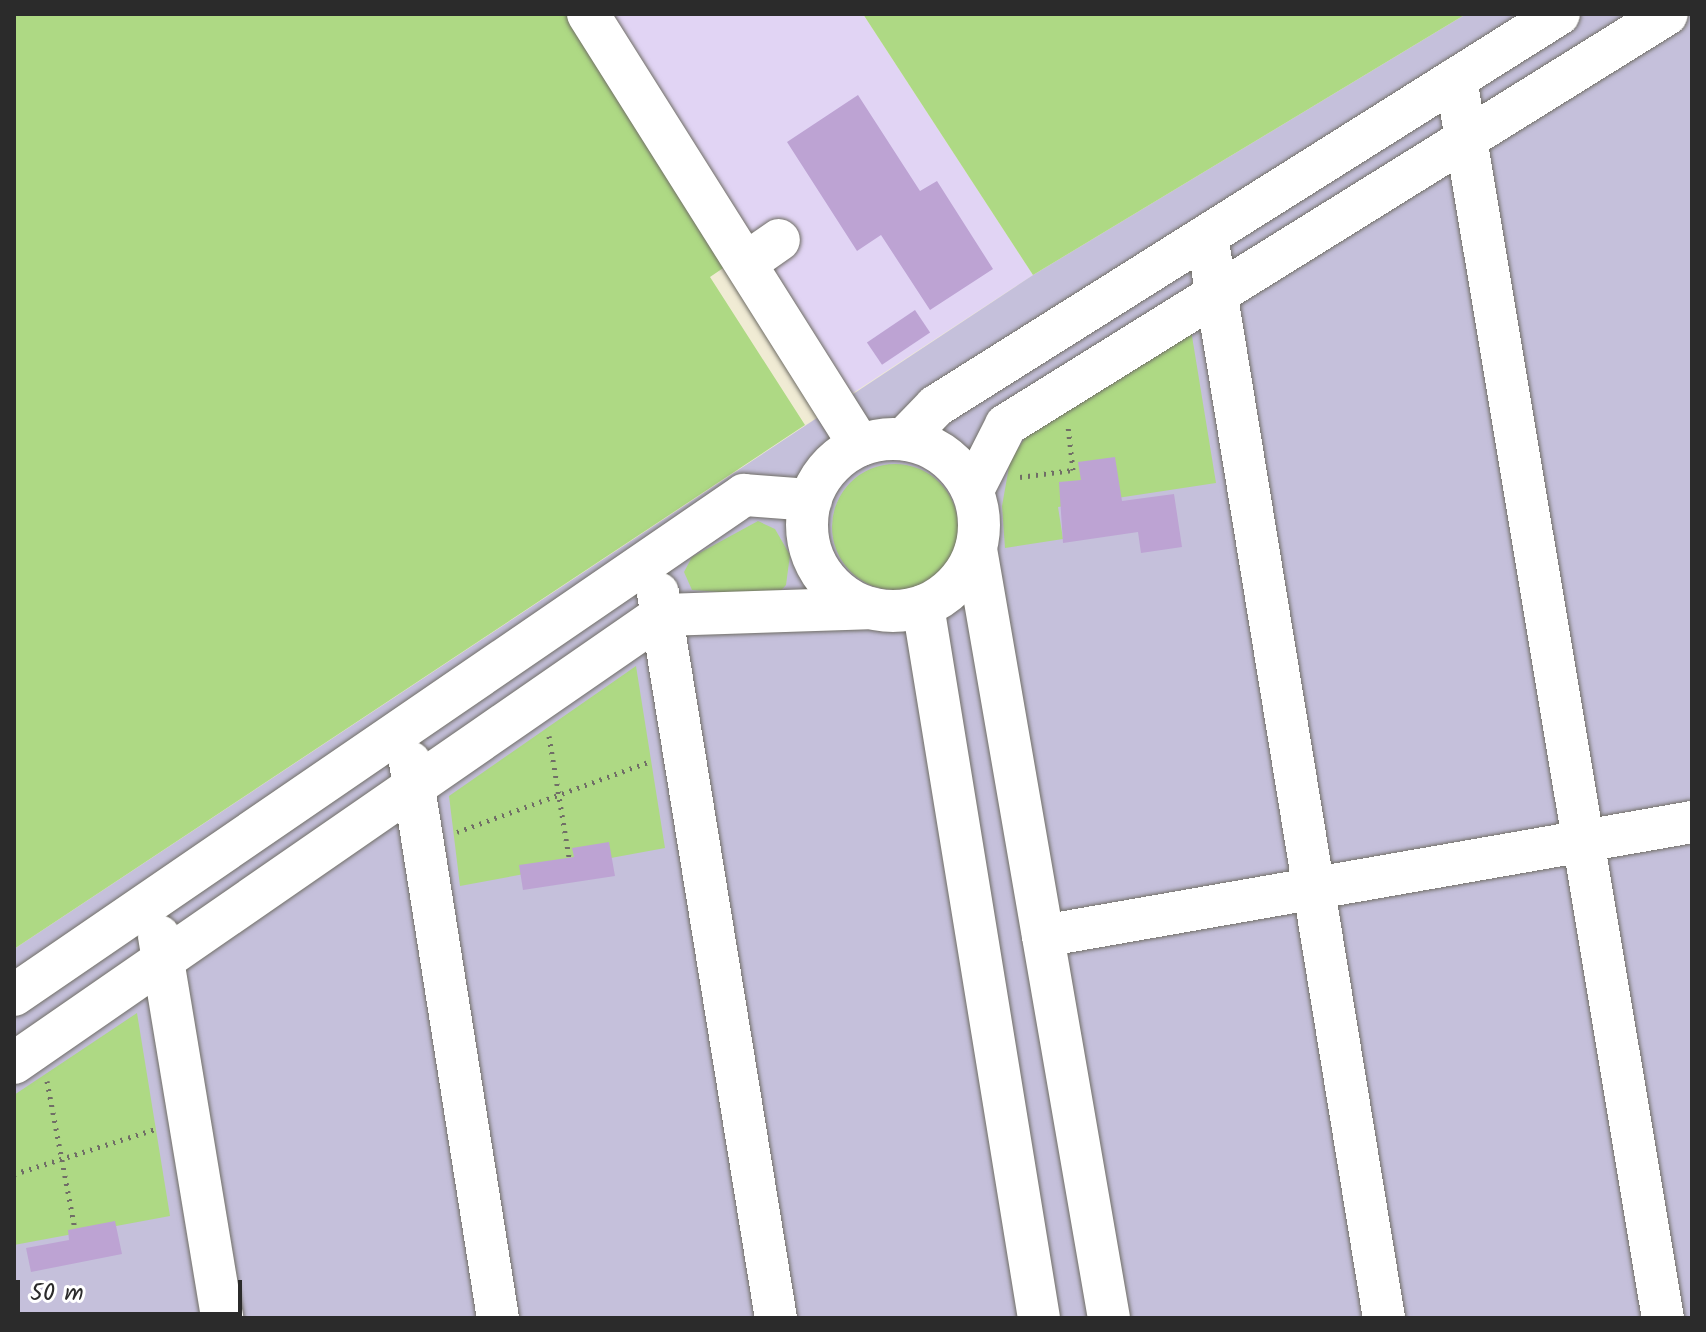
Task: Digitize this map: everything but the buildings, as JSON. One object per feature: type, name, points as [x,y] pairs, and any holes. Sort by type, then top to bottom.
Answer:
[{"type":"lane","points":[[588,14],[762,252],[860,446]]},
{"type":"lane","points":[[904,439],[936,406],[1559,14]]},
{"type":"lane","points":[[1109,1318],[976,549],[980,520],[976,486],[1006,425],[1667,14]]},
{"type":"lane","points":[[1456,79],[1663,1318]]},
{"type":"lane","points":[[1207,236],[1384,1318]]},
{"type":"lane","points":[[870,608],[846,597],[826,579],[813,556],[807,529],[811,500],[824,473],[860,446],[904,439],[932,447],[956,465],[976,486]]},
{"type":"lane","points":[[14,995],[744,495],[811,500]]},
{"type":"lane","points":[[29,1066],[163,960],[662,615],[870,608],[897,612],[923,606],[956,583],[976,549]]},
{"type":"lane","points":[[653,557],[776,1318]]},
{"type":"lane","points":[[923,606],[1039,1318]]},
{"type":"lane","points":[[405,728],[498,1318]]},
{"type":"lane","points":[[1043,936],[1692,822]]},
{"type":"lane","points":[[153,900],[222,1318]]},
{"type":"path","points":[[976,486],[1073,470],[1063,390]]},
{"type":"path","points":[[547,722],[569,857]]},
{"type":"path","points":[[448,836],[655,760]]},
{"type":"path","points":[[29,1066],[62,1159],[75,1229]]},
{"type":"path","points":[[14,1174],[161,1127]]},
{"type":"shaded area","points":[[610,14],[863,14],[1033,275],[850,395]]},
{"type":"shaded area","points":[[1466,14],[1692,14],[1692,1318],[14,1318],[14,949],[1033,275]]},
{"type":"green space","points":[[14,14],[610,14],[754,247],[710,277],[805,425],[14,949]]},
{"type":"green space","points":[[863,14],[1466,14],[1033,275]]},
{"type":"green space","points":[[1191,330],[1216,483],[1058,507],[1063,539],[1005,548],[1002,506],[1010,461],[1034,424]]},
{"type":"green space","points":[[895,464],[919,469],[940,482],[953,503],[958,527],[953,551],[940,572],[919,585],[895,590],[871,585],[850,572],[837,551],[832,527],[837,503],[850,482],[871,469]]},
{"type":"green space","points":[[758,521],[775,529],[790,555],[786,585],[776,596],[692,590],[684,572],[692,557]]},
{"type":"green space","points":[[636,666],[665,848],[460,886],[449,796]]},
{"type":"green space","points":[[137,1013],[170,1216],[14,1245],[14,1095]]}]
